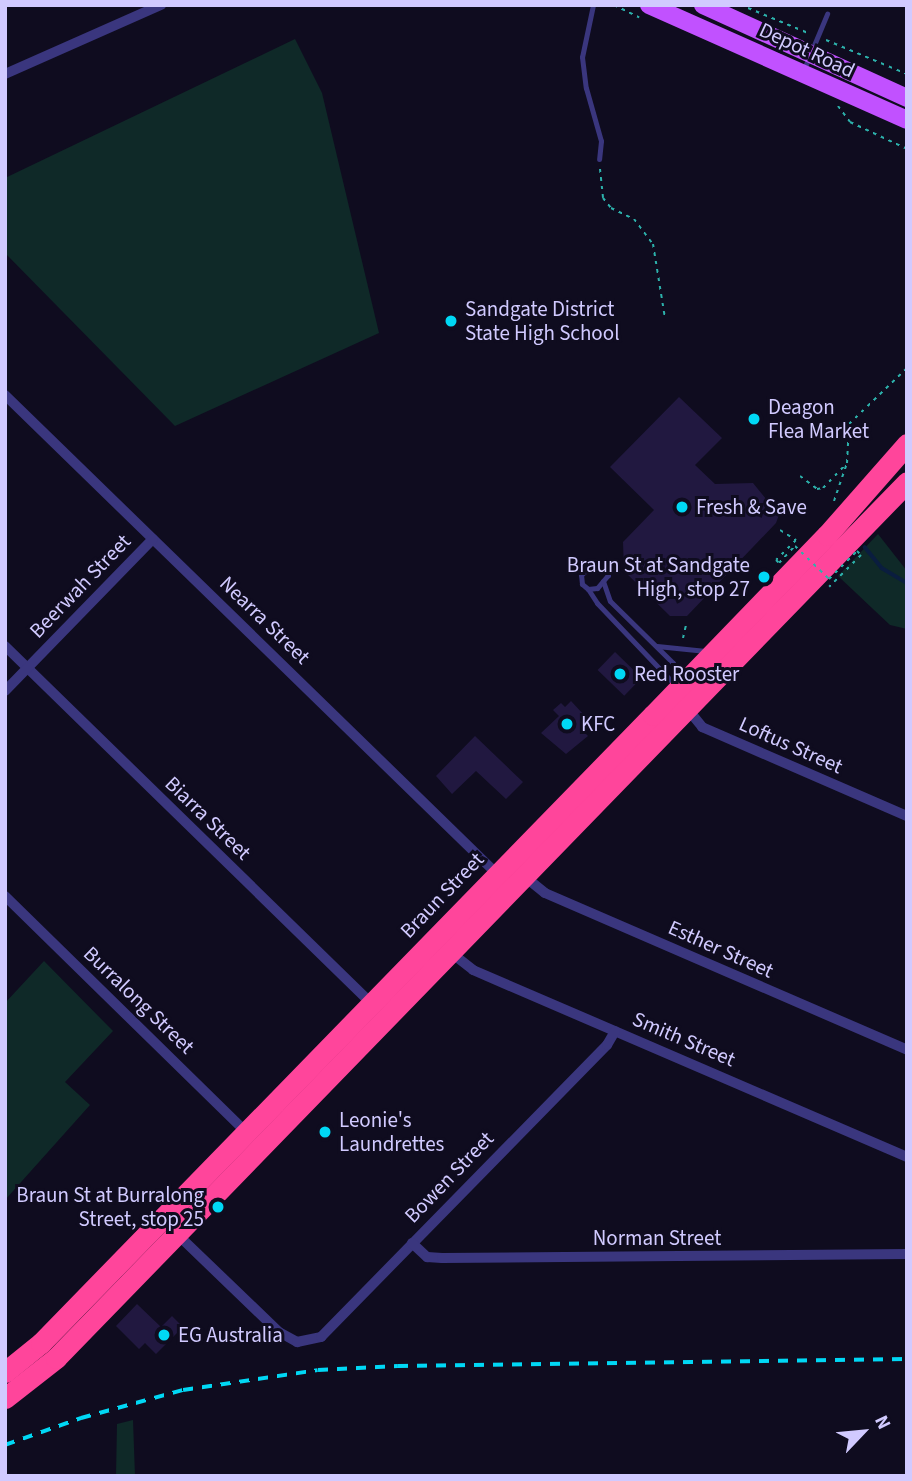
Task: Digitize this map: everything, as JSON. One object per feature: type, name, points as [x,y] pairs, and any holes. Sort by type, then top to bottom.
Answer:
[{"type":"highway","name":"Braun Street","points":[[5,1372],[41,1343],[169,1225],[378,1010],[497,874],[834,527],[907,444]]},
{"type":"highway","name":"Braun Street","points":[[7,1396],[56,1358],[246,1132],[378,1010],[449,951],[907,482]]},
{"type":"main road","name":"Depot Road","points":[[703,5],[907,98]]},
{"type":"main road","name":"Depot Road","points":[[644,11],[803,73],[907,120]]},
{"type":"street","points":[[5,74],[161,5]]},
{"type":"street","name":"Nearra Street","points":[[5,395],[497,874]]},
{"type":"street","name":"Beerwah Street","points":[[5,691],[153,539]]},
{"type":"street","name":"Biarra Street","points":[[5,646],[378,1010]]},
{"type":"street","name":"Loftus Street","points":[[679,688],[687,709],[702,727],[907,816]]},
{"type":"street","name":"Esther Street","points":[[524,876],[545,893],[907,1050]]},
{"type":"street","name":"Burralong Street","points":[[5,896],[246,1132]]},
{"type":"street","name":"Smith Street","points":[[449,951],[473,970],[907,1157]]},
{"type":"street","name":"Bowen Street","points":[[169,1225],[279,1332],[297,1342],[304,1342],[328,1331],[607,1045],[615,1031]]},
{"type":"street","name":"Norman Street","points":[[412,1243],[427,1257],[442,1258],[907,1254]]},
{"type":"lane","points":[[593,5],[582,57],[586,88],[601,141],[599,159]]},
{"type":"lane","points":[[803,73],[827,14]]},
{"type":"lane","points":[[589,589],[597,588],[608,575],[607,566],[601,561],[592,562],[581,575],[582,584],[679,688]]},
{"type":"lane","points":[[603,582],[610,601],[673,663],[679,688]]},
{"type":"lane","points":[[657,646],[702,651],[717,649]]},
{"type":"path","points":[[614,5],[644,11]]},
{"type":"path","points":[[833,100],[850,122],[907,149]]},
{"type":"path","points":[[599,159],[603,198],[611,208],[634,219],[653,244],[665,318]]},
{"type":"path","points":[[832,507],[847,463],[849,424],[907,368]]},
{"type":"path","points":[[800,476],[817,489],[823,488],[847,463]]},
{"type":"path","points":[[780,530],[800,543]]},
{"type":"path","points":[[796,540],[776,559],[779,563],[795,546],[830,579],[856,551],[861,555],[829,587]]},
{"type":"path","points":[[683,642],[686,625]]},
{"type":"green space","points":[[295,39],[322,93],[379,333],[175,426],[5,253],[5,178]]},
{"type":"green space","points":[[878,534],[907,571],[907,629],[890,625],[838,576]]},
{"type":"green space","points":[[44,961],[113,1031],[65,1082],[90,1105],[5,1200],[5,1003]]},
{"type":"green space","points":[[133,1420],[135,1476],[116,1476],[117,1424]]},
{"type":"building","points":[[679,397],[722,438],[695,465],[715,484],[753,483],[779,515],[776,523],[687,616],[670,616],[624,571],[623,542],[654,510],[610,467]]},
{"type":"building","name":"Red Rooster","points":[[615,652],[642,678],[624,696],[598,670]]},
{"type":"building","name":"KFC","points":[[571,701],[585,716],[580,721],[588,728],[584,732],[588,736],[566,754],[541,733],[559,716],[553,710],[561,703],[565,707]]},
{"type":"building","points":[[475,736],[523,782],[506,799],[476,771],[452,794],[436,776]]},
{"type":"building","points":[[137,1304],[161,1327],[172,1316],[183,1327],[156,1354],[145,1343],[139,1349],[116,1326]]},
{"type":"waterway","points":[[865,547],[882,568],[907,583]]},
{"type":"railway","points":[[5,1445],[81,1418],[183,1390],[318,1370],[398,1366],[907,1359]]},
{"type":"place","name":"Sandgate District State High School","points":[[451,321]]},
{"type":"place","name":"Deagon Flea Market","points":[[754,419]]},
{"type":"place","name":"Fresh & Save","points":[[682,507]]},
{"type":"place","name":"Braun St at Sandgate High, stop 27","points":[[764,577]]},
{"type":"place","name":"Red Rooster","points":[[620,674]]},
{"type":"place","name":"KFC","points":[[567,724]]},
{"type":"place","name":"Leonie's Laundrettes","points":[[325,1132]]},
{"type":"place","name":"Braun St at Burralong Street, stop 25","points":[[218,1207]]},
{"type":"place","name":"EG Australia","points":[[164,1335]]}]
